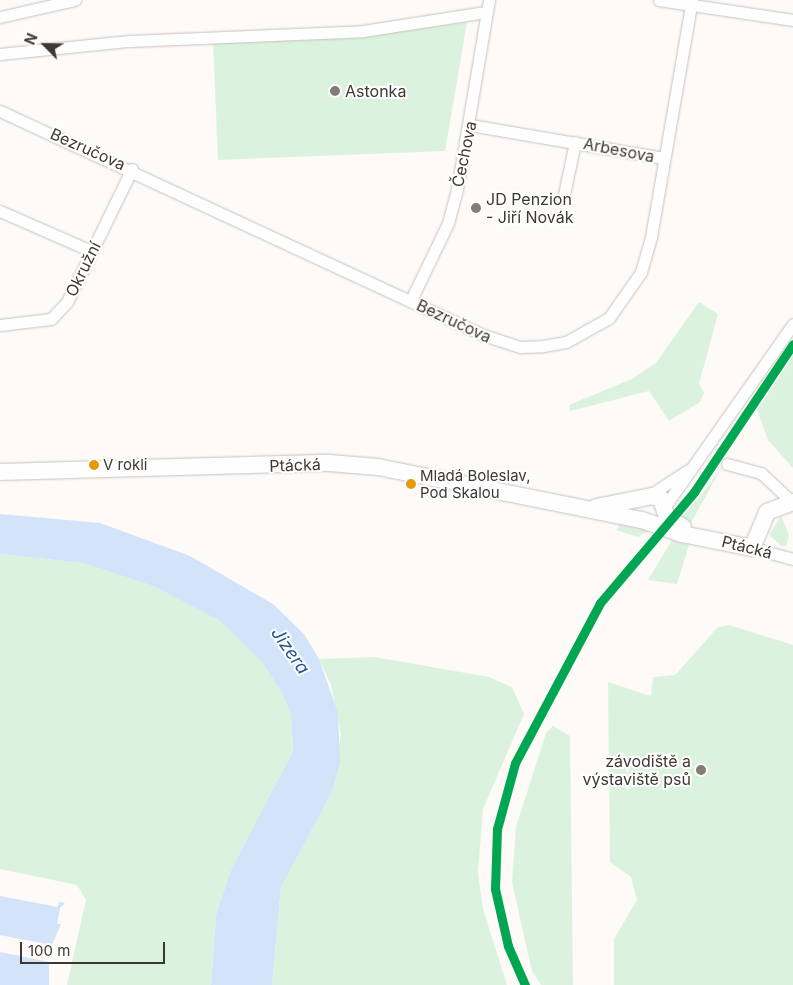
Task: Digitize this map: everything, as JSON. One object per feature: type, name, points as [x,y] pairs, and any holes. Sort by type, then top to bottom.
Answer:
[{"type":"street","points":[[0,17],[75,0]]},
{"type":"street","name":"Čechova","points":[[411,300],[448,223],[470,125],[489,0]]},
{"type":"street","points":[[659,0],[691,3],[793,20]]},
{"type":"street","name":"Bezručova","points":[[0,111],[132,168],[483,335],[520,347],[566,342],[588,332],[609,318],[626,300],[641,272],[664,158],[691,3]]},
{"type":"street","points":[[0,54],[129,41],[363,31],[486,12]]},
{"type":"street","name":"Arbesova","points":[[470,125],[664,158]]},
{"type":"street","name":"Arbesova","points":[[563,199],[575,142]]},
{"type":"street","name":"Okružní","points":[[0,325],[51,319],[67,302],[132,168]]},
{"type":"street","points":[[0,210],[91,251]]},
{"type":"street","points":[[696,464],[644,498],[635,511],[642,520],[656,517],[663,509],[696,464],[793,324]]},
{"type":"street","points":[[727,464],[761,473],[792,502],[767,512],[752,548]]},
{"type":"street","name":"Ptácká","points":[[0,472],[360,465],[642,520],[682,534],[700,536],[793,559]]},
{"type":"street","points":[[644,498],[661,499],[663,509]]},
{"type":"street","name":"Ptácká","points":[[586,509],[644,498]]},
{"type":"street","name":"Ptácká","points":[[663,509],[670,520],[700,536]]},
{"type":"green space","name":"Astonka","points":[[467,22],[445,151],[218,160],[213,42],[361,36]]},
{"type":"green space","points":[[699,302],[718,314],[699,384],[704,393],[700,402],[669,421],[649,391],[570,411],[569,405],[632,379],[656,363]]},
{"type":"green space","points":[[793,356],[793,468],[768,440],[757,410]]},
{"type":"green space","points":[[722,467],[691,523],[678,522],[700,496]]},
{"type":"green space","points":[[781,516],[789,535],[786,546],[781,546],[769,535]]},
{"type":"green space","points":[[622,522],[655,528],[638,537],[616,530]]},
{"type":"green space","points":[[672,540],[689,545],[677,584],[648,580]]},
{"type":"green space","points":[[0,554],[83,563],[153,586],[220,621],[262,662],[282,693],[291,715],[293,751],[231,870],[216,915],[211,985],[67,985],[86,900],[77,885],[0,869]]},
{"type":"green space","name":"závodiště a výstaviště psů","points":[[729,625],[793,645],[793,985],[614,985],[614,939],[637,900],[631,877],[610,862],[608,682],[651,696],[653,677],[675,675],[718,627]]},
{"type":"green space","points":[[374,657],[489,677],[512,687],[524,714],[483,809],[478,872],[483,909],[507,985],[272,985],[281,887],[331,794],[341,734],[331,685],[319,659]]},
{"type":"green space","points":[[553,726],[570,736],[573,985],[541,985],[532,971],[512,882],[516,827],[546,733]]},
{"type":"water","name":"Jizera","points":[[0,514],[100,523],[190,556],[273,604],[304,634],[319,659],[338,713],[340,762],[331,794],[281,887],[272,985],[211,985],[216,915],[231,870],[293,751],[291,715],[282,693],[262,662],[220,621],[153,586],[83,563],[0,554]]},
{"type":"water","points":[[0,896],[58,907],[59,902],[65,903],[60,908],[57,924],[61,924],[52,945],[0,935]]},
{"type":"water","points":[[0,952],[49,962],[49,985],[0,985]]},
{"type":"transit line","points":[[525,985],[508,946],[495,889],[497,829],[515,763],[600,603],[694,492],[793,344]]},
{"type":"place","name":"Astonka","points":[[335,91]]},
{"type":"place","name":"JD Penzion - Jiří Novák","points":[[476,208]]},
{"type":"place","name":"V rokli","points":[[94,465]]},
{"type":"place","name":"Mladá Boleslav, Pod Skalou","points":[[411,484]]},
{"type":"place","name":"závodiště a výstaviště psů","points":[[701,770]]}]
